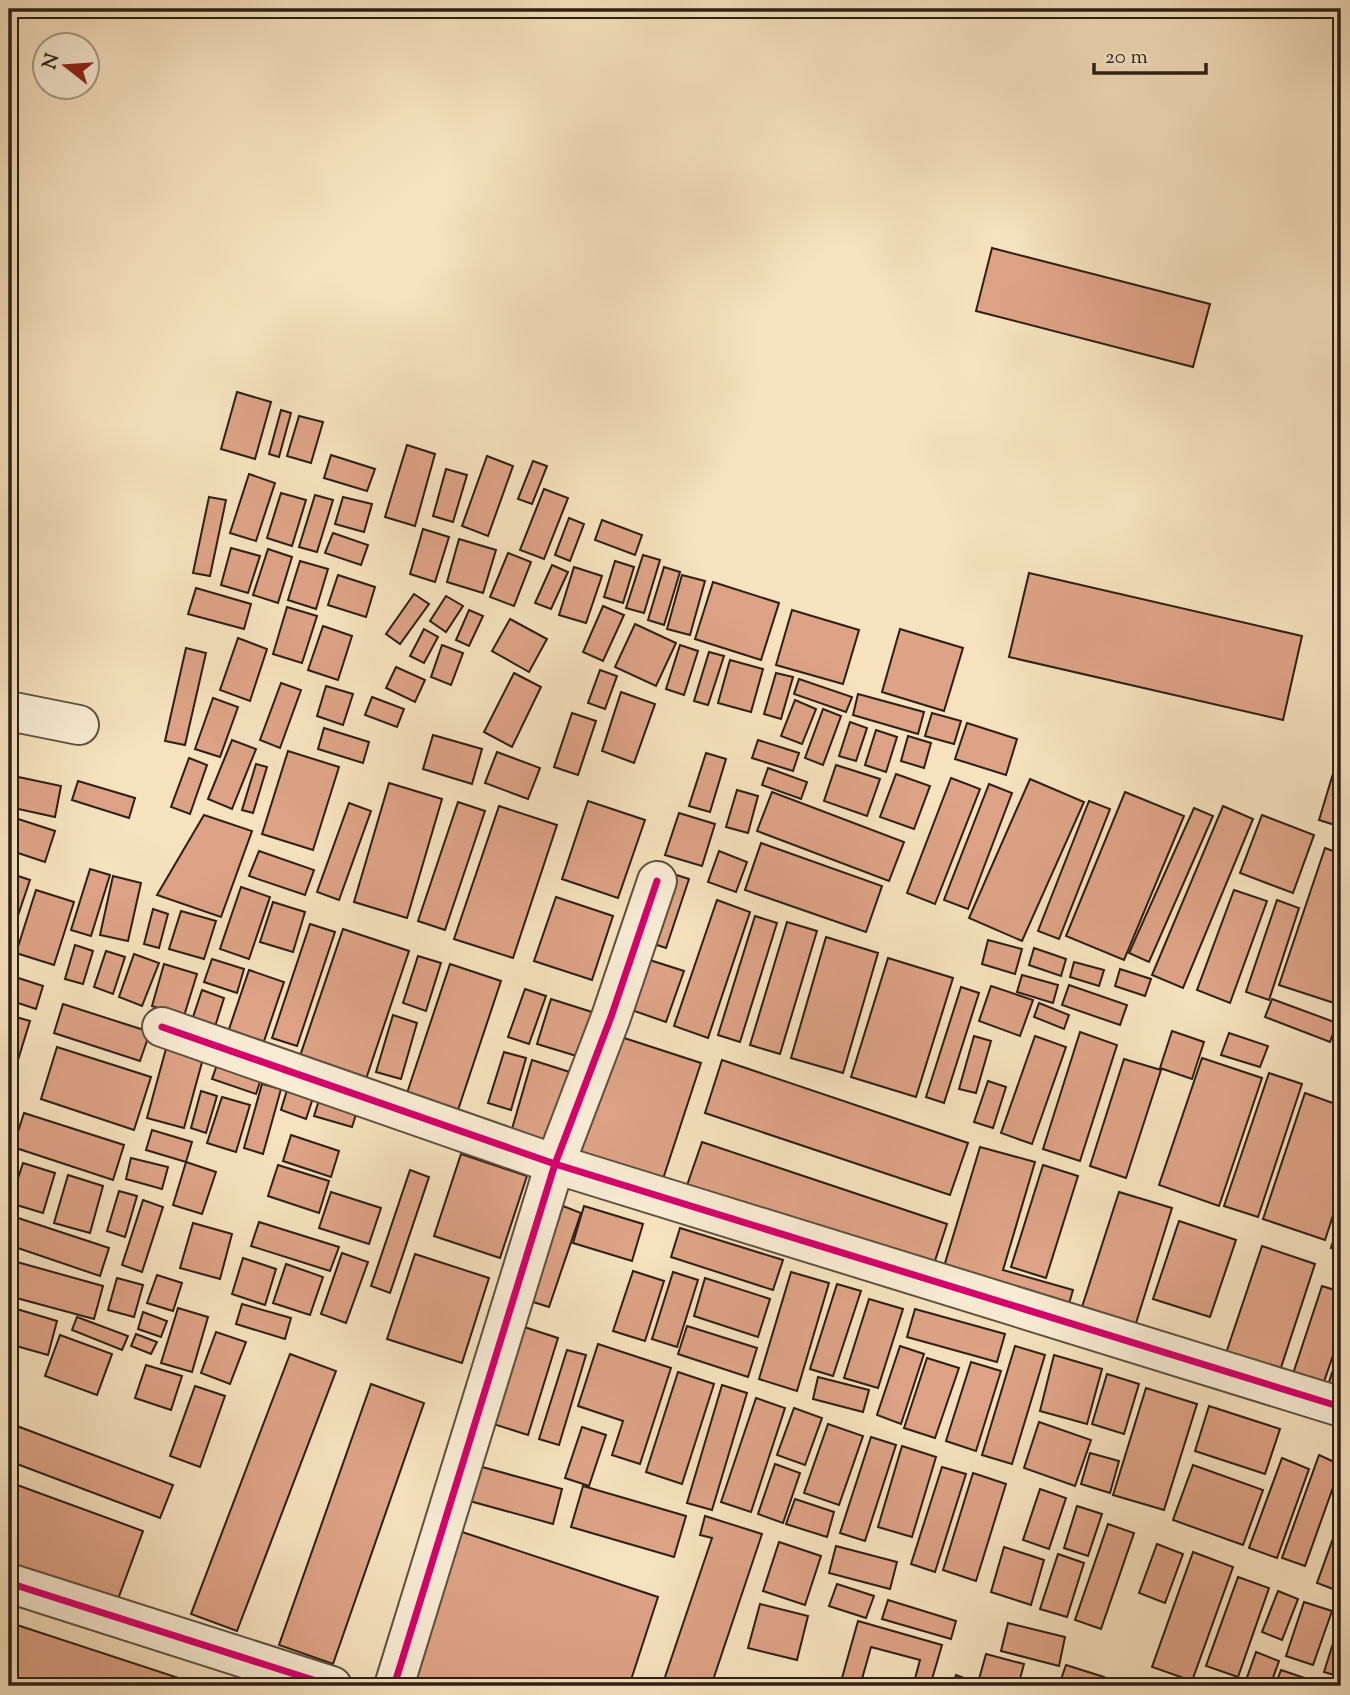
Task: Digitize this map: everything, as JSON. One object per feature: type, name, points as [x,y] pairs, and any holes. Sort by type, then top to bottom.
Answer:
[{"type":"street","points":[[9,711],[79,725]]},
{"type":"street","points":[[394,1686],[555,1164],[611,1017],[657,881]]},
{"type":"street","points":[[162,1027],[555,1164],[1341,1407]]},
{"type":"street","points":[[9,1583],[332,1686]]},
{"type":"building","points":[[992,248],[1210,304],[1193,367],[976,311]]},
{"type":"building","points":[[237,392],[271,402],[255,459],[221,449]]},
{"type":"building","points":[[281,410],[291,413],[279,457],[269,454]]},
{"type":"building","points":[[299,416],[323,422],[311,463],[287,456]]},
{"type":"building","points":[[407,445],[435,454],[415,526],[385,517]]},
{"type":"building","points":[[331,455],[375,469],[367,491],[324,478]]},
{"type":"building","points":[[487,456],[513,466],[488,536],[462,526]]},
{"type":"building","points":[[533,461],[547,466],[532,504],[518,499]]},
{"type":"building","points":[[446,469],[467,475],[453,522],[433,516]]},
{"type":"building","points":[[249,474],[275,483],[256,541],[230,533]]},
{"type":"building","points":[[544,489],[568,498],[544,559],[520,550]]},
{"type":"building","points":[[281,493],[306,500],[292,546],[267,538]]},
{"type":"building","points":[[315,495],[333,500],[317,552],[299,547]]},
{"type":"building","points":[[209,497],[226,500],[210,576],[193,573]]},
{"type":"building","points":[[343,497],[372,504],[364,532],[335,524]]},
{"type":"building","points":[[569,518],[584,524],[570,561],[555,555]]},
{"type":"building","points":[[602,520],[642,535],[635,555],[595,540]]},
{"type":"building","points":[[423,529],[449,537],[435,582],[410,574]]},
{"type":"building","points":[[333,533],[368,545],[361,565],[325,553]]},
{"type":"building","points":[[459,539],[496,550],[483,593],[447,582]]},
{"type":"building","points":[[231,548],[260,556],[248,593],[221,585]]},
{"type":"building","points":[[268,549],[292,557],[278,603],[253,595]]},
{"type":"building","points":[[508,553],[531,562],[514,606],[490,597]]},
{"type":"building","points":[[643,555],[660,560],[644,613],[626,608]]},
{"type":"building","points":[[300,561],[328,569],[316,609],[288,600]]},
{"type":"building","points":[[615,561],[634,567],[623,603],[604,597]]},
{"type":"building","points":[[552,565],[568,572],[551,609],[535,603]]},
{"type":"building","points":[[574,567],[602,576],[586,623],[559,615]]},
{"type":"building","points":[[664,567],[680,572],[664,625],[648,620]]},
{"type":"building","points":[[1029,573],[1302,636],[1283,720],[1009,657]]},
{"type":"building","points":[[338,575],[375,587],[366,617],[328,605]]},
{"type":"building","points":[[682,575],[705,581],[690,635],[667,629]]},
{"type":"building","points":[[713,582],[779,603],[761,660],[695,639]]},
{"type":"building","points":[[196,588],[251,604],[244,629],[188,614]]},
{"type":"building","points":[[414,594],[429,604],[400,644],[386,634]]},
{"type":"building","points":[[446,596],[463,606],[446,632],[430,621]]},
{"type":"building","points":[[603,606],[624,615],[603,661],[583,652]]},
{"type":"building","points":[[287,607],[317,616],[302,663],[273,654]]},
{"type":"building","points":[[469,610],[483,616],[469,646],[456,640]]},
{"type":"building","points":[[792,610],[859,630],[843,684],[776,665]]},
{"type":"building","points":[[510,619],[547,639],[529,672],[492,651]]},
{"type":"building","points":[[635,624],[676,643],[656,686],[615,667]]},
{"type":"building","points":[[323,626],[352,636],[338,680],[308,670]]},
{"type":"building","points":[[424,629],[438,637],[424,663],[410,656]]},
{"type":"building","points":[[900,629],[963,648],[944,711],[882,692]]},
{"type":"building","points":[[238,638],[267,649],[250,701],[220,690]]},
{"type":"building","points":[[442,645],[463,653],[451,685],[431,677]]},
{"type":"building","points":[[680,645],[698,651],[684,695],[666,689]]},
{"type":"building","points":[[186,648],[206,653],[185,745],[165,741]]},
{"type":"building","points":[[709,652],[724,656],[708,705],[694,701]]},
{"type":"building","points":[[730,660],[763,669],[751,712],[718,703]]},
{"type":"building","points":[[396,667],[425,680],[415,702],[386,688]]},
{"type":"building","points":[[600,670],[617,676],[605,709],[588,703]]},
{"type":"building","points":[[514,673],[541,687],[512,747],[484,732]]},
{"type":"building","points":[[776,673],[793,677],[781,719],[764,714]]},
{"type":"building","points":[[799,679],[852,697],[846,712],[794,694]]},
{"type":"building","points":[[281,683],[301,690],[280,748],[260,740]]},
{"type":"building","points":[[326,686],[353,694],[343,725],[317,716]]},
{"type":"building","points":[[621,692],[655,704],[634,763],[602,751]]},
{"type":"building","points":[[858,694],[924,712],[918,734],[853,715]]},
{"type":"building","points":[[372,697],[404,709],[397,727],[365,715]]},
{"type":"building","points":[[213,698],[238,707],[220,757],[195,749]]},
{"type":"building","points":[[795,700],[816,709],[802,744],[781,736]]},
{"type":"building","points":[[823,709],[841,716],[823,765],[805,758]]},
{"type":"building","points":[[572,713],[596,721],[578,775],[554,767]]},
{"type":"building","points":[[932,713],[961,721],[954,744],[925,736]]},
{"type":"building","points":[[850,722],[867,728],[856,761],[839,756]]},
{"type":"building","points":[[967,723],[1017,739],[1006,775],[955,759]]},
{"type":"building","points":[[324,728],[369,742],[363,763],[318,749]]},
{"type":"building","points":[[876,730],[897,737],[886,772],[865,765]]},
{"type":"building","points":[[433,735],[482,749],[472,784],[423,769]]},
{"type":"building","points":[[908,736],[931,743],[924,768],[901,761]]},
{"type":"building","points":[[232,740],[256,749],[232,809],[208,799]]},
{"type":"building","points":[[758,740],[799,753],[793,771],[752,758]]},
{"type":"building","points":[[1341,747],[1341,827],[1319,820]]},
{"type":"building","points":[[288,751],[339,767],[313,850],[262,834]]},
{"type":"building","points":[[497,752],[540,768],[528,799],[485,783]]},
{"type":"building","points":[[706,753],[726,759],[710,812],[689,806]]},
{"type":"building","points":[[189,758],[207,765],[190,814],[171,807]]},
{"type":"building","points":[[256,764],[267,767],[253,813],[242,810]]},
{"type":"building","points":[[836,765],[880,779],[867,816],[824,801]]},
{"type":"building","points":[[768,768],[807,782],[801,799],[762,785]]},
{"type":"building","points":[[896,774],[930,786],[914,829],[880,817]]},
{"type":"building","points":[[9,775],[61,786],[55,817],[9,807]]},
{"type":"building","points":[[951,778],[980,789],[935,904],[907,893]]},
{"type":"building","points":[[1030,779],[1084,802],[1022,941],[969,918]]},
{"type":"building","points":[[78,781],[135,798],[129,818],[72,800]]},
{"type":"building","points":[[389,783],[442,799],[407,918],[354,902]]},
{"type":"building","points":[[989,784],[1012,793],[968,909],[944,900]]},
{"type":"building","points":[[737,790],[758,796],[748,833],[726,827]]},
{"type":"building","points":[[772,792],[904,842],[889,881],[757,831]]},
{"type":"building","points":[[1125,792],[1184,816],[1124,960],[1066,936]]},
{"type":"building","points":[[588,801],[645,820],[618,898],[562,879]]},
{"type":"building","points":[[1089,801],[1110,809],[1059,939],[1038,931]]},
{"type":"building","points":[[458,802],[485,811],[445,930],[418,921]]},
{"type":"building","points":[[349,803],[371,811],[339,900],[317,892]]},
{"type":"building","points":[[499,806],[557,825],[513,958],[454,939]]},
{"type":"building","points":[[1223,806],[1253,819],[1183,988],[1152,975]]},
{"type":"building","points":[[1194,808],[1213,816],[1149,962],[1129,953]]},
{"type":"building","points":[[679,813],[715,824],[702,866],[665,855]]},
{"type":"building","points":[[204,815],[252,831],[221,917],[157,895]]},
{"type":"building","points":[[1262,815],[1314,835],[1293,893],[1240,873]]},
{"type":"building","points":[[9,816],[55,831],[45,862],[9,850]]},
{"type":"building","points":[[761,843],[882,886],[866,932],[745,890]]},
{"type":"building","points":[[1325,848],[1341,854],[1341,982],[1334,1003],[1279,985]]},
{"type":"building","points":[[259,851],[314,870],[305,895],[249,876]]},
{"type":"building","points":[[719,851],[747,862],[736,892],[708,882]]},
{"type":"building","points":[[90,869],[110,875],[91,936],[71,930]]},
{"type":"building","points":[[664,871],[689,879],[666,948],[642,940]]},
{"type":"building","points":[[9,873],[30,880],[11,936],[9,936]]},
{"type":"building","points":[[113,876],[141,883],[128,941],[100,935]]},
{"type":"building","points":[[241,887],[270,897],[249,959],[220,949]]},
{"type":"building","points":[[36,890],[74,902],[54,965],[16,953]]},
{"type":"building","points":[[1234,890],[1267,901],[1230,1003],[1197,990]]},
{"type":"building","points":[[556,897],[613,916],[592,980],[534,961]]},
{"type":"building","points":[[717,900],[750,912],[708,1038],[674,1026]]},
{"type":"building","points":[[1277,900],[1299,908],[1269,1000],[1246,992]]},
{"type":"building","points":[[273,902],[305,912],[293,952],[260,942]]},
{"type":"building","points":[[153,909],[168,914],[159,948],[144,944]]},
{"type":"building","points":[[181,911],[216,921],[204,959],[169,949]]},
{"type":"building","points":[[755,916],[777,923],[740,1042],[718,1035]]},
{"type":"building","points":[[787,922],[817,931],[780,1054],[750,1045]]},
{"type":"building","points":[[310,924],[335,932],[297,1046],[272,1038]]},
{"type":"building","points":[[343,929],[409,951],[363,1088],[297,1065]]},
{"type":"building","points":[[826,937],[878,953],[843,1073],[791,1058]]},
{"type":"building","points":[[988,940],[1022,949],[1015,974],[982,964]]},
{"type":"building","points":[[75,945],[93,951],[83,984],[65,979]]},
{"type":"building","points":[[1034,948],[1066,959],[1061,976],[1029,965]]},
{"type":"building","points":[[106,951],[125,957],[113,994],[94,987]]},
{"type":"building","points":[[134,954],[159,963],[142,1006],[119,997]]},
{"type":"building","points":[[634,955],[684,971],[666,1022],[617,1005]]},
{"type":"building","points":[[418,956],[441,963],[426,1011],[403,1003]]},
{"type":"building","points":[[888,958],[953,978],[916,1097],[851,1077]]},
{"type":"building","points":[[212,959],[244,969],[237,993],[204,982]]},
{"type":"building","points":[[1074,962],[1104,970],[1099,986],[1070,977]]},
{"type":"building","points":[[164,964],[197,974],[184,1016],[152,1006]]},
{"type":"building","points":[[450,964],[501,981],[458,1110],[407,1093]]},
{"type":"building","points":[[1120,969],[1151,979],[1145,996],[1115,986]]},
{"type":"building","points":[[249,970],[284,982],[260,1053],[225,1041]]},
{"type":"building","points":[[9,975],[43,986],[36,1009],[9,1000]]},
{"type":"building","points":[[1022,975],[1058,985],[1053,1003],[1017,992]]},
{"type":"building","points":[[1069,985],[1127,1005],[1120,1025],[1062,1005]]},
{"type":"building","points":[[991,986],[1033,1000],[1020,1036],[979,1021]]},
{"type":"building","points":[[961,987],[979,993],[944,1103],[926,1097]]},
{"type":"building","points":[[525,989],[546,996],[529,1044],[508,1037]]},
{"type":"building","points":[[202,990],[224,998],[213,1033],[190,1026]]},
{"type":"building","points":[[551,999],[595,1013],[580,1057],[537,1044]]},
{"type":"building","points":[[1272,999],[1337,1023],[1330,1042],[1265,1017]]},
{"type":"building","points":[[1039,1003],[1069,1015],[1064,1029],[1034,1017]]},
{"type":"building","points":[[63,1004],[150,1032],[140,1061],[54,1033]]},
{"type":"building","points":[[9,1015],[30,1021],[13,1076],[9,1075]]},
{"type":"building","points":[[393,1015],[417,1023],[401,1079],[376,1072]]},
{"type":"building","points":[[1172,1031],[1204,1042],[1192,1079],[1160,1068]]},
{"type":"building","points":[[1080,1032],[1117,1045],[1080,1161],[1043,1149]]},
{"type":"building","points":[[1229,1033],[1268,1046],[1260,1067],[1221,1055]]},
{"type":"building","points":[[618,1036],[701,1063],[661,1185],[579,1158]]},
{"type":"building","points":[[974,1036],[991,1041],[976,1093],[959,1089]]},
{"type":"building","points":[[1035,1036],[1066,1047],[1032,1144],[1001,1133]]},
{"type":"building","points":[[167,1045],[204,1055],[184,1128],[147,1118]]},
{"type":"building","points":[[57,1047],[151,1077],[134,1130],[41,1099]]},
{"type":"building","points":[[504,1052],[526,1058],[511,1110],[488,1103]]},
{"type":"building","points":[[1202,1058],[1262,1078],[1219,1206],[1159,1185]]},
{"type":"building","points":[[219,1059],[263,1073],[256,1094],[212,1079]]},
{"type":"building","points":[[1124,1059],[1161,1070],[1126,1178],[1090,1166]]},
{"type":"building","points":[[532,1060],[576,1074],[550,1159],[507,1146]]},
{"type":"building","points":[[722,1060],[968,1143],[950,1195],[705,1113]]},
{"type":"building","points":[[1269,1073],[1302,1084],[1258,1217],[1224,1206]]},
{"type":"building","points":[[988,1081],[1006,1087],[993,1128],[974,1122]]},
{"type":"building","points":[[262,1084],[281,1089],[263,1154],[244,1148]]},
{"type":"building","points":[[288,1087],[314,1095],[306,1119],[281,1110]]},
{"type":"building","points":[[201,1091],[217,1096],[206,1133],[191,1128]]},
{"type":"building","points":[[1305,1093],[1341,1106],[1341,1191],[1325,1240],[1263,1219]]},
{"type":"building","points":[[222,1097],[250,1105],[236,1152],[207,1143]]},
{"type":"building","points":[[320,1097],[358,1108],[352,1127],[314,1116]]},
{"type":"building","points":[[24,1113],[124,1145],[113,1180],[13,1147]]},
{"type":"building","points":[[152,1130],[192,1142],[186,1162],[146,1150]]},
{"type":"building","points":[[291,1135],[339,1151],[331,1177],[283,1161]]},
{"type":"building","points":[[702,1142],[947,1224],[930,1276],[684,1194]]},
{"type":"building","points":[[980,1147],[1035,1162],[1003,1270],[1073,1290],[1061,1331],[936,1293]]},
{"type":"building","points":[[461,1154],[527,1176],[500,1258],[434,1236]]},
{"type":"building","points":[[131,1158],[168,1167],[162,1189],[126,1179]]},
{"type":"building","points":[[186,1162],[216,1172],[202,1214],[173,1205]]},
{"type":"building","points":[[23,1163],[55,1173],[43,1213],[10,1203]]},
{"type":"building","points":[[278,1165],[329,1181],[319,1213],[268,1196]]},
{"type":"building","points":[[1043,1165],[1078,1176],[1046,1278],[1011,1267]]},
{"type":"building","points":[[410,1170],[429,1177],[390,1293],[371,1286]]},
{"type":"building","points":[[68,1175],[103,1186],[90,1233],[54,1223]]},
{"type":"building","points":[[119,1191],[137,1196],[125,1237],[107,1231]]},
{"type":"building","points":[[331,1192],[381,1208],[369,1244],[319,1228]]},
{"type":"building","points":[[1119,1192],[1172,1208],[1126,1355],[1072,1338]]},
{"type":"building","points":[[143,1200],[163,1207],[142,1272],[122,1265]]},
{"type":"building","points":[[563,1206],[581,1213],[549,1307],[530,1301]]},
{"type":"building","points":[[584,1206],[643,1224],[632,1261],[573,1243]]},
{"type":"building","points":[[9,1215],[109,1248],[100,1276],[9,1245]]},
{"type":"building","points":[[1341,1217],[1341,1252],[1331,1248]]},
{"type":"building","points":[[1179,1221],[1236,1240],[1210,1317],[1153,1299]]},
{"type":"building","points":[[259,1222],[339,1247],[330,1271],[251,1246]]},
{"type":"building","points":[[193,1223],[232,1234],[220,1279],[180,1268]]},
{"type":"building","points":[[680,1228],[783,1260],[773,1290],[671,1257]]},
{"type":"building","points":[[1262,1246],[1315,1264],[1271,1398],[1217,1380]]},
{"type":"building","points":[[342,1253],[368,1262],[346,1323],[321,1314]]},
{"type":"building","points":[[415,1254],[489,1278],[462,1363],[387,1339]]},
{"type":"building","points":[[243,1258],[276,1269],[265,1305],[232,1294]]},
{"type":"building","points":[[17,1262],[103,1286],[94,1319],[9,1296]]},
{"type":"building","points":[[286,1264],[323,1277],[310,1315],[273,1303]]},
{"type":"building","points":[[633,1271],[664,1281],[645,1341],[613,1331]]},
{"type":"building","points":[[673,1272],[698,1280],[677,1347],[652,1339]]},
{"type":"building","points":[[791,1272],[829,1283],[797,1391],[759,1379]]},
{"type":"building","points":[[157,1275],[182,1283],[173,1311],[147,1303]]},
{"type":"building","points":[[117,1278],[143,1285],[134,1317],[108,1310]]},
{"type":"building","points":[[705,1278],[770,1299],[758,1337],[694,1316]]},
{"type":"building","points":[[837,1284],[861,1291],[833,1376],[810,1369]]},
{"type":"building","points":[[1322,1286],[1341,1292],[1341,1332],[1316,1405],[1286,1395]]},
{"type":"building","points":[[869,1299],[903,1309],[878,1388],[844,1378]]},
{"type":"building","points":[[242,1304],[291,1318],[285,1339],[236,1324]]},
{"type":"building","points":[[10,1307],[57,1321],[48,1355],[9,1344]]},
{"type":"building","points":[[178,1308],[208,1317],[192,1372],[161,1363]]},
{"type":"building","points":[[915,1309],[1005,1334],[997,1362],[907,1337]]},
{"type":"building","points":[[143,1312],[167,1321],[161,1337],[138,1329]]},
{"type":"building","points":[[77,1317],[128,1336],[122,1350],[72,1330]]},
{"type":"building","points":[[515,1324],[558,1338],[528,1435],[484,1421]]},
{"type":"building","points":[[687,1326],[757,1348],[748,1377],[678,1354]]},
{"type":"building","points":[[216,1332],[246,1342],[230,1384],[201,1373]]},
{"type":"building","points":[[136,1334],[157,1342],[151,1354],[131,1346]]},
{"type":"building","points":[[60,1335],[112,1354],[97,1395],[45,1376]]},
{"type":"building","points":[[598,1344],[671,1368],[640,1464],[612,1455],[623,1421],[578,1406]]},
{"type":"building","points":[[900,1346],[924,1354],[901,1424],[877,1415]]},
{"type":"building","points":[[1015,1346],[1045,1355],[1012,1464],[982,1455]]},
{"type":"building","points":[[1341,1346],[1341,1420],[1319,1412]]},
{"type":"building","points":[[567,1350],[586,1355],[559,1445],[539,1439]]},
{"type":"building","points":[[290,1354],[336,1371],[237,1631],[191,1614]]},
{"type":"building","points":[[1054,1355],[1102,1369],[1087,1424],[1040,1411]]},
{"type":"building","points":[[927,1358],[959,1368],[935,1438],[904,1428]]},
{"type":"building","points":[[971,1362],[1001,1371],[976,1451],[946,1441]]},
{"type":"building","points":[[146,1365],[182,1376],[171,1410],[135,1398]]},
{"type":"building","points":[[678,1372],[714,1384],[682,1484],[646,1472]]},
{"type":"building","points":[[1107,1374],[1139,1384],[1124,1434],[1092,1424]]},
{"type":"building","points":[[818,1377],[869,1390],[863,1412],[813,1399]]},
{"type":"building","points":[[371,1384],[424,1403],[333,1664],[279,1645]]},
{"type":"building","points":[[722,1385],[747,1393],[712,1510],[687,1503]]},
{"type":"building","points":[[195,1386],[225,1396],[200,1467],[170,1456]]},
{"type":"building","points":[[1146,1388],[1197,1404],[1164,1510],[1113,1495]]},
{"type":"building","points":[[756,1398],[785,1408],[751,1512],[721,1502]]},
{"type":"building","points":[[1209,1406],[1280,1429],[1265,1474],[1195,1451]]},
{"type":"building","points":[[794,1408],[822,1418],[805,1465],[777,1455]]},
{"type":"building","points":[[1039,1422],[1091,1440],[1075,1486],[1024,1468]]},
{"type":"building","points":[[9,1423],[173,1485],[160,1518],[9,1461]]},
{"type":"building","points":[[828,1424],[863,1436],[839,1505],[804,1493]]},
{"type":"building","points":[[582,1427],[606,1435],[589,1486],[565,1478]]},
{"type":"building","points":[[871,1437],[896,1445],[865,1541],[840,1533]]},
{"type":"building","points":[[902,1446],[936,1457],[912,1537],[878,1527]]},
{"type":"building","points":[[1090,1453],[1119,1461],[1110,1493],[1081,1484]]},
{"type":"building","points":[[1319,1455],[1341,1465],[1305,1566],[1282,1558]]},
{"type":"building","points":[[1282,1458],[1309,1469],[1277,1558],[1249,1548]]},
{"type":"building","points":[[775,1464],[800,1473],[783,1523],[758,1514]]},
{"type":"building","points":[[475,1465],[562,1489],[553,1524],[466,1500]]},
{"type":"building","points":[[1193,1465],[1263,1490],[1243,1545],[1173,1520]]},
{"type":"building","points":[[942,1467],[966,1474],[935,1572],[911,1564]]},
{"type":"building","points":[[973,1473],[1006,1484],[976,1581],[943,1570]]},
{"type":"building","points":[[9,1482],[143,1531],[114,1610],[9,1571]]},
{"type":"building","points":[[583,1486],[686,1516],[674,1557],[571,1527]]},
{"type":"building","points":[[1040,1489],[1066,1498],[1049,1549],[1023,1540]]},
{"type":"building","points":[[795,1499],[834,1512],[827,1537],[786,1524]]},
{"type":"building","points":[[1077,1506],[1102,1514],[1088,1556],[1064,1548]]},
{"type":"building","points":[[705,1516],[762,1534],[711,1686],[662,1686],[712,1538],[700,1535]]},
{"type":"building","points":[[1108,1524],[1134,1533],[1101,1629],[1075,1620]]},
{"type":"building","points":[[450,1528],[658,1597],[629,1686],[411,1686]]},
{"type":"building","points":[[1336,1530],[1341,1532],[1341,1592],[1317,1583]]},
{"type":"building","points":[[779,1542],[821,1556],[805,1605],[763,1591]]},
{"type":"building","points":[[1157,1544],[1183,1554],[1165,1603],[1139,1593]]},
{"type":"building","points":[[836,1546],[897,1562],[890,1589],[829,1573]]},
{"type":"building","points":[[1004,1547],[1044,1560],[1031,1605],[991,1592]]},
{"type":"building","points":[[1193,1552],[1233,1567],[1192,1681],[1152,1667]]},
{"type":"building","points":[[1058,1554],[1084,1563],[1067,1617],[1040,1609]]},
{"type":"building","points":[[1238,1577],[1269,1588],[1238,1677],[1206,1666]]},
{"type":"building","points":[[837,1584],[874,1596],[866,1618],[829,1606]]},
{"type":"building","points":[[1278,1591],[1298,1599],[1282,1640],[1262,1632]]},
{"type":"building","points":[[888,1600],[956,1621],[951,1639],[882,1619]]},
{"type":"building","points":[[1304,1602],[1332,1611],[1313,1665],[1286,1656]]},
{"type":"building","points":[[760,1604],[808,1616],[797,1660],[748,1648]]},
{"type":"building","points":[[858,1621],[942,1645],[930,1686],[913,1686],[920,1660],[871,1647],[860,1686],[840,1685]]},
{"type":"building","points":[[1341,1621],[1341,1677],[1324,1672]]},
{"type":"building","points":[[1008,1623],[1065,1637],[1059,1666],[1001,1651]]},
{"type":"building","points":[[17,1625],[197,1684],[39,1686],[9,1676],[9,1649]]},
{"type":"building","points":[[1256,1652],[1279,1661],[1270,1686],[1244,1686]]},
{"type":"building","points":[[986,1654],[1024,1664],[1018,1686],[1005,1686],[979,1679]]},
{"type":"building","points":[[1066,1665],[1104,1677],[1101,1686],[1059,1685]]},
{"type":"building","points":[[1281,1670],[1308,1679],[1305,1686],[1275,1686]]},
{"type":"building","points":[[956,1675],[985,1686],[952,1686]]},
{"type":"cycle path","points":[[394,1686],[555,1164],[611,1017],[657,881]]},
{"type":"cycle path","points":[[162,1027],[555,1164],[1341,1407]]},
{"type":"cycle path","points":[[9,1583],[332,1686]]}]
